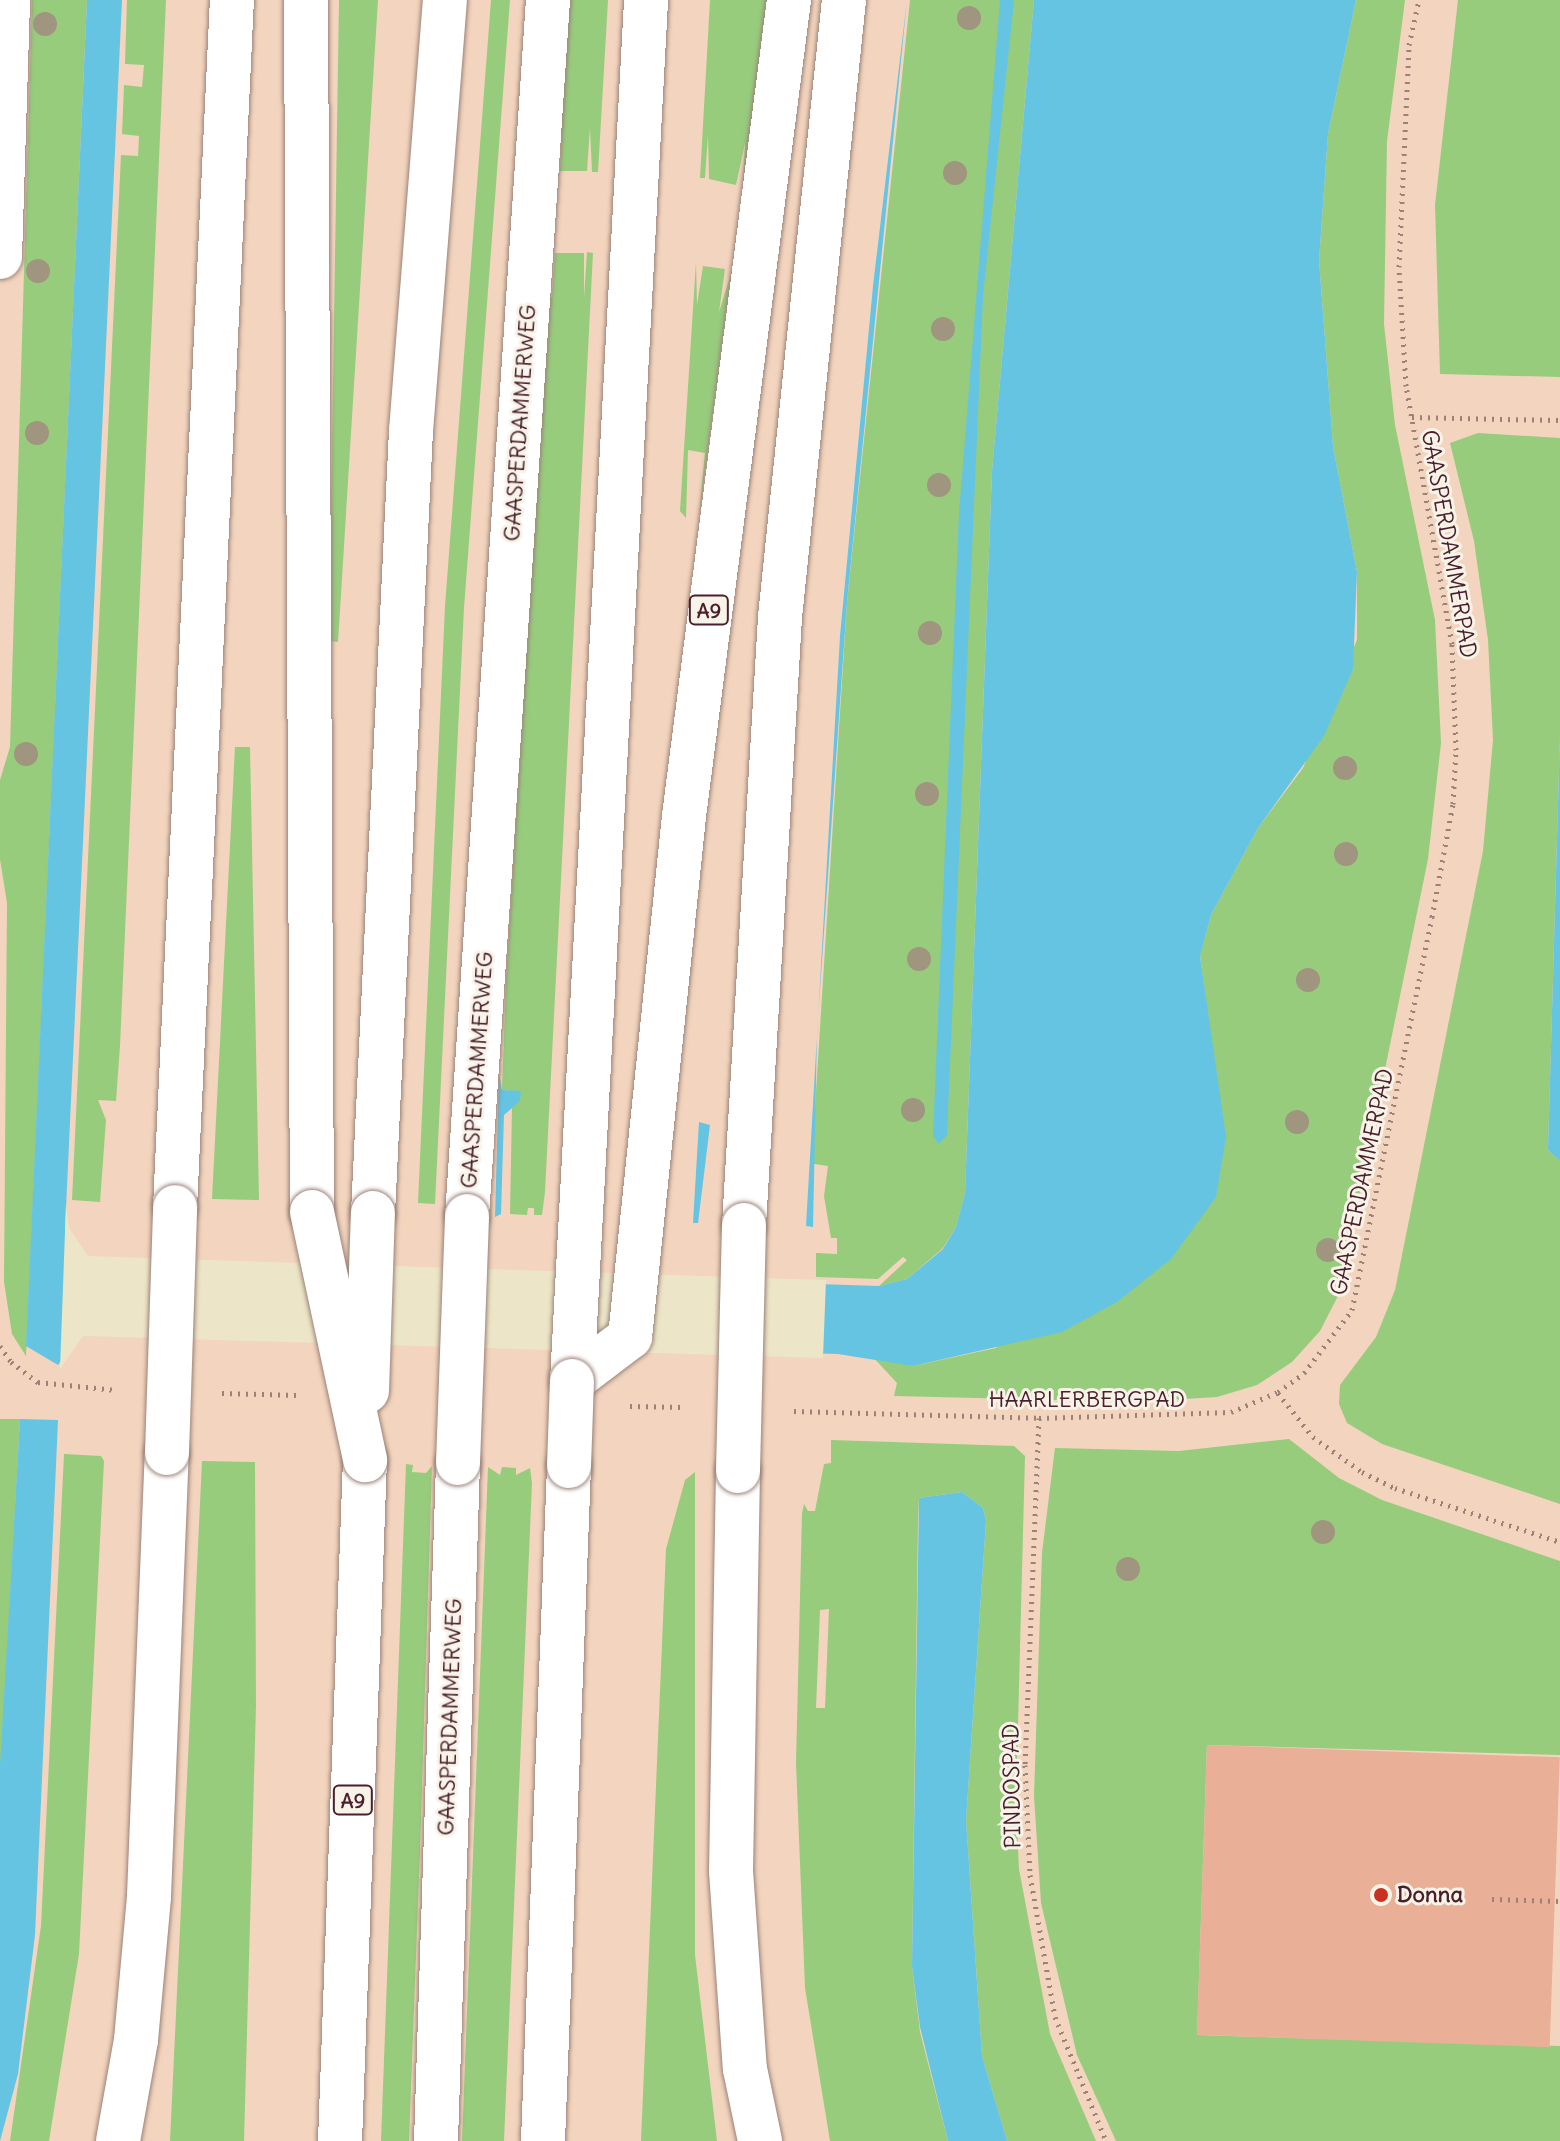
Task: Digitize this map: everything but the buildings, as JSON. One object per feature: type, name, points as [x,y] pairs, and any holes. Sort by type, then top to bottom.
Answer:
[{"type":"main road","points":[[0,257],[8,0]]},
{"type":"main road","points":[[118,2141],[136,2040],[149,1896],[175,1207],[232,0]]},
{"type":"main road","name":"A9","points":[[306,0],[312,1212],[365,1460]]},
{"type":"main road","name":"A9","points":[[340,2141],[373,1213],[411,431],[445,0]]},
{"type":"main road","name":"GAASPERDAMMERWEG","points":[[436,2141],[467,1216],[548,0]]},
{"type":"main road","points":[[543,2141],[572,1381],[646,0]]},
{"type":"main road","name":"A9","points":[[572,1381],[630,1337],[684,816],[789,0]]},
{"type":"main road","points":[[760,2141],[745,2069],[731,1871],[744,1225],[780,617],[844,0]]},
{"type":"path","name":"GAASPERDAMMERPAD","points":[[1278,1392],[1319,1359],[1357,1298],[1453,804],[1457,722],[1452,644],[1412,417],[1399,267],[1409,45],[1419,0]]},
{"type":"path","points":[[1412,417],[1560,420]]},
{"type":"path","points":[[1,1350],[30,1378],[58,1387]]},
{"type":"path","points":[[1278,1392],[1313,1437],[1362,1472],[1409,1493],[1560,1542]]},
{"type":"path","name":"HAARLERBERGPAD","points":[[891,1414],[1039,1418],[1192,1416],[1231,1412],[1278,1392]]},
{"type":"path","name":"PINDOSPAD","points":[[1039,1418],[1025,1765],[1032,1891],[1055,2017],[1106,2141]]},
{"type":"path","points":[[1492,1899],[1560,1901]]},
{"type":"shaded area","points":[[0,0],[1560,0],[1560,2141],[0,2141]]},
{"type":"green space","points":[[32,0],[87,0],[26,1356],[12,1334],[4,1282],[7,903],[0,859],[0,780],[10,747]]},
{"type":"green space","points":[[127,0],[166,0],[120,1046],[116,1101],[98,1100],[106,1120],[100,1202],[72,1200],[121,155],[138,156],[139,136],[122,134],[124,85],[142,87],[144,65],[125,64]]},
{"type":"green space","points":[[339,0],[378,0],[338,642],[329,641]]},
{"type":"green space","points":[[491,0],[510,0],[464,608],[435,1204],[418,1203],[445,606]]},
{"type":"green space","points":[[567,0],[608,0],[598,172],[592,172],[590,128],[587,171],[560,171]]},
{"type":"green space","points":[[710,0],[768,0],[743,187],[745,143],[736,185],[709,179],[708,135],[705,178],[700,178]]},
{"type":"green space","points":[[910,0],[1034,0],[992,471],[965,1193],[956,1227],[943,1248],[907,1279],[879,1286],[907,1260],[903,1257],[878,1279],[816,1277],[816,1253],[837,1254],[837,1238],[831,1238],[824,1196],[828,1166],[814,1164],[813,1139],[847,602]]},
{"type":"green space","points":[[1356,0],[1405,0],[1387,141],[1384,324],[1395,425],[1435,620],[1441,743],[1428,859],[1339,1294],[1320,1331],[1292,1362],[1257,1385],[1217,1397],[1137,1402],[894,1396],[897,1383],[872,1356],[913,1366],[996,1348],[1215,1071],[1200,955],[1211,915],[1258,828],[1303,768],[1357,640],[1357,572],[1333,446],[1319,260],[1328,134]]},
{"type":"green space","points":[[1458,0],[1560,0],[1560,377],[1440,374],[1435,205]]},
{"type":"green space","points":[[587,252],[593,253],[545,1192],[542,1215],[534,1215],[534,1208],[528,1208],[527,1215],[510,1214],[512,1107],[521,1092],[502,1090],[506,983],[548,296],[552,297],[555,253],[584,253],[584,298]]},
{"type":"green space","points":[[696,262],[697,305],[703,266],[725,269],[719,312],[732,270],[699,517],[705,453],[688,450],[686,518],[680,511]]},
{"type":"green space","points":[[1478,433],[1560,438],[1560,736],[1548,1150],[1560,1161],[1560,1504],[1382,1444],[1347,1423],[1339,1404],[1340,1385],[1376,1337],[1395,1290],[1483,851],[1493,740],[1488,640],[1474,541],[1450,443]]},
{"type":"green space","points":[[235,747],[250,747],[259,1200],[212,1199]]},
{"type":"green space","points":[[0,1419],[20,1419],[0,1784]]},
{"type":"green space","points":[[1289,1439],[1339,1478],[1382,1500],[1560,1561],[1560,1755],[1207,1745],[1197,2035],[1560,2046],[1560,2141],[1116,2141],[1077,2055],[1041,1903],[1034,1796],[1042,1553],[1055,1448],[1179,1451]]},
{"type":"green space","points":[[831,1440],[1014,1446],[1025,1456],[1016,1802],[1019,1869],[1050,2034],[1096,2141],[1007,2141],[982,2056],[966,1820],[986,1521],[983,1508],[962,1492],[919,1498],[918,1521],[912,1966],[920,2032],[948,2141],[830,2141],[805,1988],[796,1763],[802,1513],[804,1504],[808,1511],[815,1511],[824,1464],[831,1463]],"holes":[[[829,1609],[825,1708],[816,1708],[820,1610]]]},
{"type":"green space","points":[[64,1454],[101,1456],[104,1461],[79,1954],[49,2141],[10,2141],[41,1926]]},
{"type":"green space","points":[[202,1461],[255,1462],[256,1705],[244,2141],[170,2141]]},
{"type":"green space","points":[[406,1464],[413,1465],[412,1472],[426,1473],[432,1466],[420,1851],[409,2141],[381,2141]]},
{"type":"green space","points":[[488,1467],[500,1475],[502,1467],[516,1468],[516,1475],[530,1468],[532,1483],[504,2141],[462,2141]]},
{"type":"green space","points":[[695,1472],[695,1955],[717,2141],[641,2141],[666,1549],[685,1480]]},
{"type":"water","points":[[87,0],[122,0],[65,1230],[87,1260],[879,1286],[907,1279],[943,1249],[956,1227],[965,1193],[992,471],[1034,0],[1356,0],[1328,134],[1319,260],[1333,446],[1357,572],[1353,669],[1324,736],[1258,828],[1211,915],[1200,956],[1226,1137],[1216,1197],[1171,1259],[1117,1302],[1062,1332],[913,1366],[838,1354],[82,1332],[58,1365],[26,1346]]},
{"type":"water","points":[[907,0],[847,602],[818,1017],[840,636],[873,286]]},
{"type":"water","points":[[1000,0],[1014,0],[983,296],[947,1135],[939,1144],[933,1136],[959,513]]},
{"type":"water","points":[[1560,736],[1560,1161],[1548,1150]]},
{"type":"water","points":[[817,1037],[813,1227],[806,1226]]},
{"type":"water","points":[[499,1075],[502,1090],[521,1091],[520,1101],[504,1115],[501,1214],[495,1217]]},
{"type":"water","points":[[699,1122],[710,1125],[698,1223],[693,1223]]},
{"type":"water","points":[[20,1419],[58,1420],[35,1935],[18,2074],[0,2141],[0,1766]]},
{"type":"water","points":[[962,1492],[983,1508],[986,1521],[966,1820],[982,2056],[1007,2141],[948,2141],[920,2027],[912,1966],[919,1498]]},
{"type":"pier","points":[[66,1204],[69,1228],[88,1256],[826,1280],[823,1358],[83,1336],[60,1369]]},
{"type":"place","name":"Donna","points":[[1381,1895]]}]
